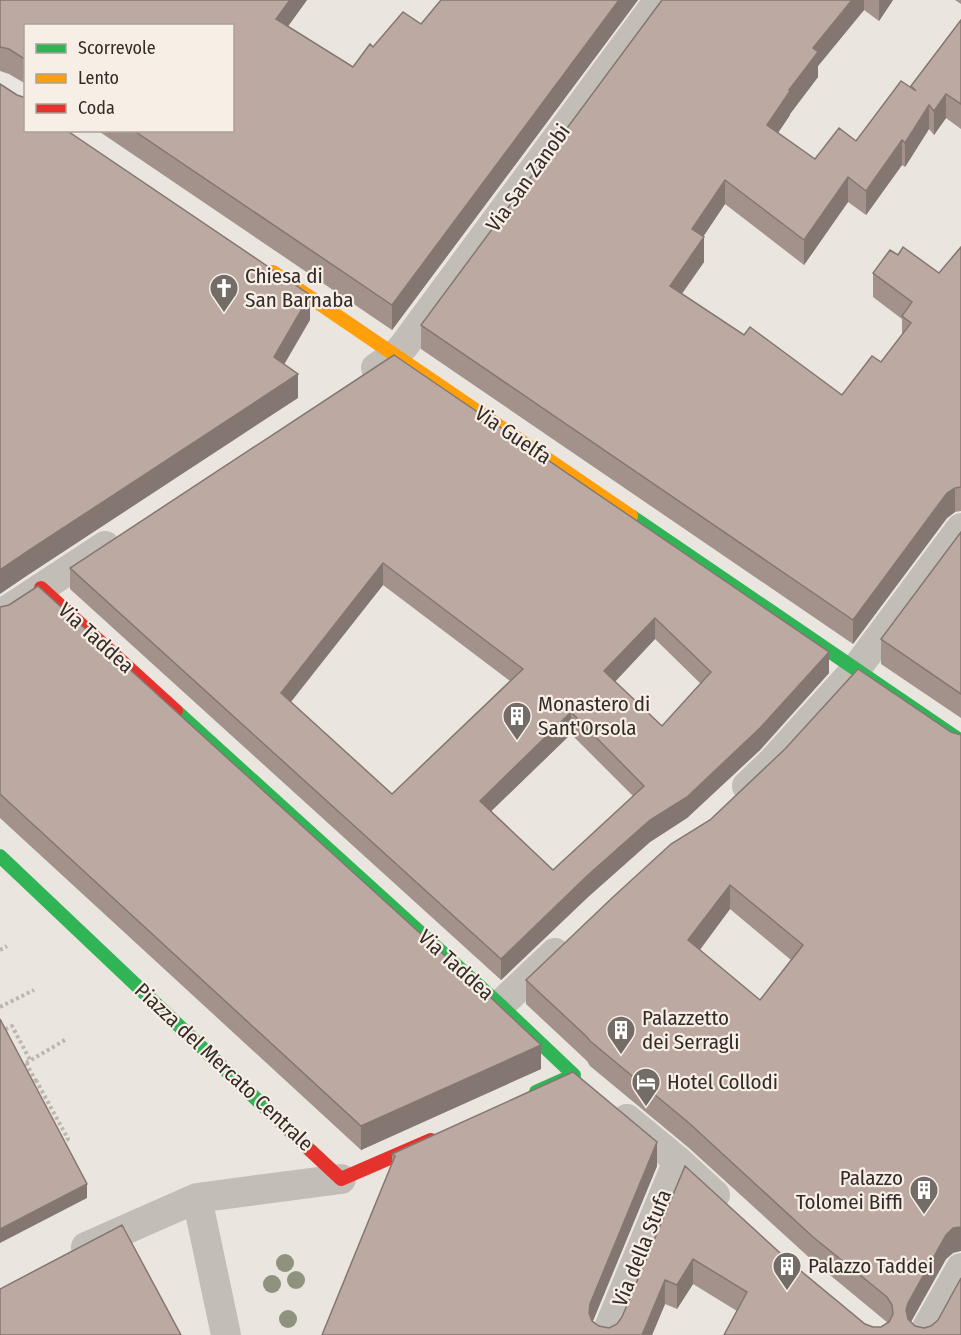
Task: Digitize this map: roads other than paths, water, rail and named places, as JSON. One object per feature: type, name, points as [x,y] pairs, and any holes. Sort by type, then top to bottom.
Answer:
[{"type":"street","name":"Via San Zanobi","points":[[357,381],[395,356],[410,338],[659,0]]},
{"type":"street","name":"Via Guelfa","points":[[265,267],[961,741]]},
{"type":"street","points":[[731,801],[772,762],[856,669],[961,528]]},
{"type":"street","points":[[0,615],[130,530]]},
{"type":"street","name":"Via Taddea","points":[[42,588],[591,1089],[678,1161],[731,1210]]},
{"type":"street","name":"Piazza del Mercato Centrale","points":[[0,856],[341,1179]]},
{"type":"street","points":[[500,1005],[575,934]]},
{"type":"street","points":[[525,1097],[591,1089]]},
{"type":"street","points":[[341,1179],[439,1136]]},
{"type":"street","name":"Via della Stufa","points":[[606,1335],[678,1161]]},
{"type":"street","name":"Piazza del Mercato Centrale","points":[[58,1261],[96,1241],[197,1198],[341,1179]]},
{"type":"street","points":[[197,1198],[226,1335]]},
{"type":"street","points":[[923,1335],[961,1269]]},
{"type":"place","name":"Chiesa di San Barnaba","points":[[224,314]]},
{"type":"place","name":"Monastero di Sant'Orsola","points":[[517,742]]},
{"type":"place","name":"Palazzetto dei Serragli","points":[[621,1056]]},
{"type":"place","name":"Hotel Collodi","points":[[646,1108]]},
{"type":"place","name":"Palazzo Tolomei Biffi","points":[[924,1216]]},
{"type":"place","name":"Palazzo Taddei","points":[[787,1292]]}]
